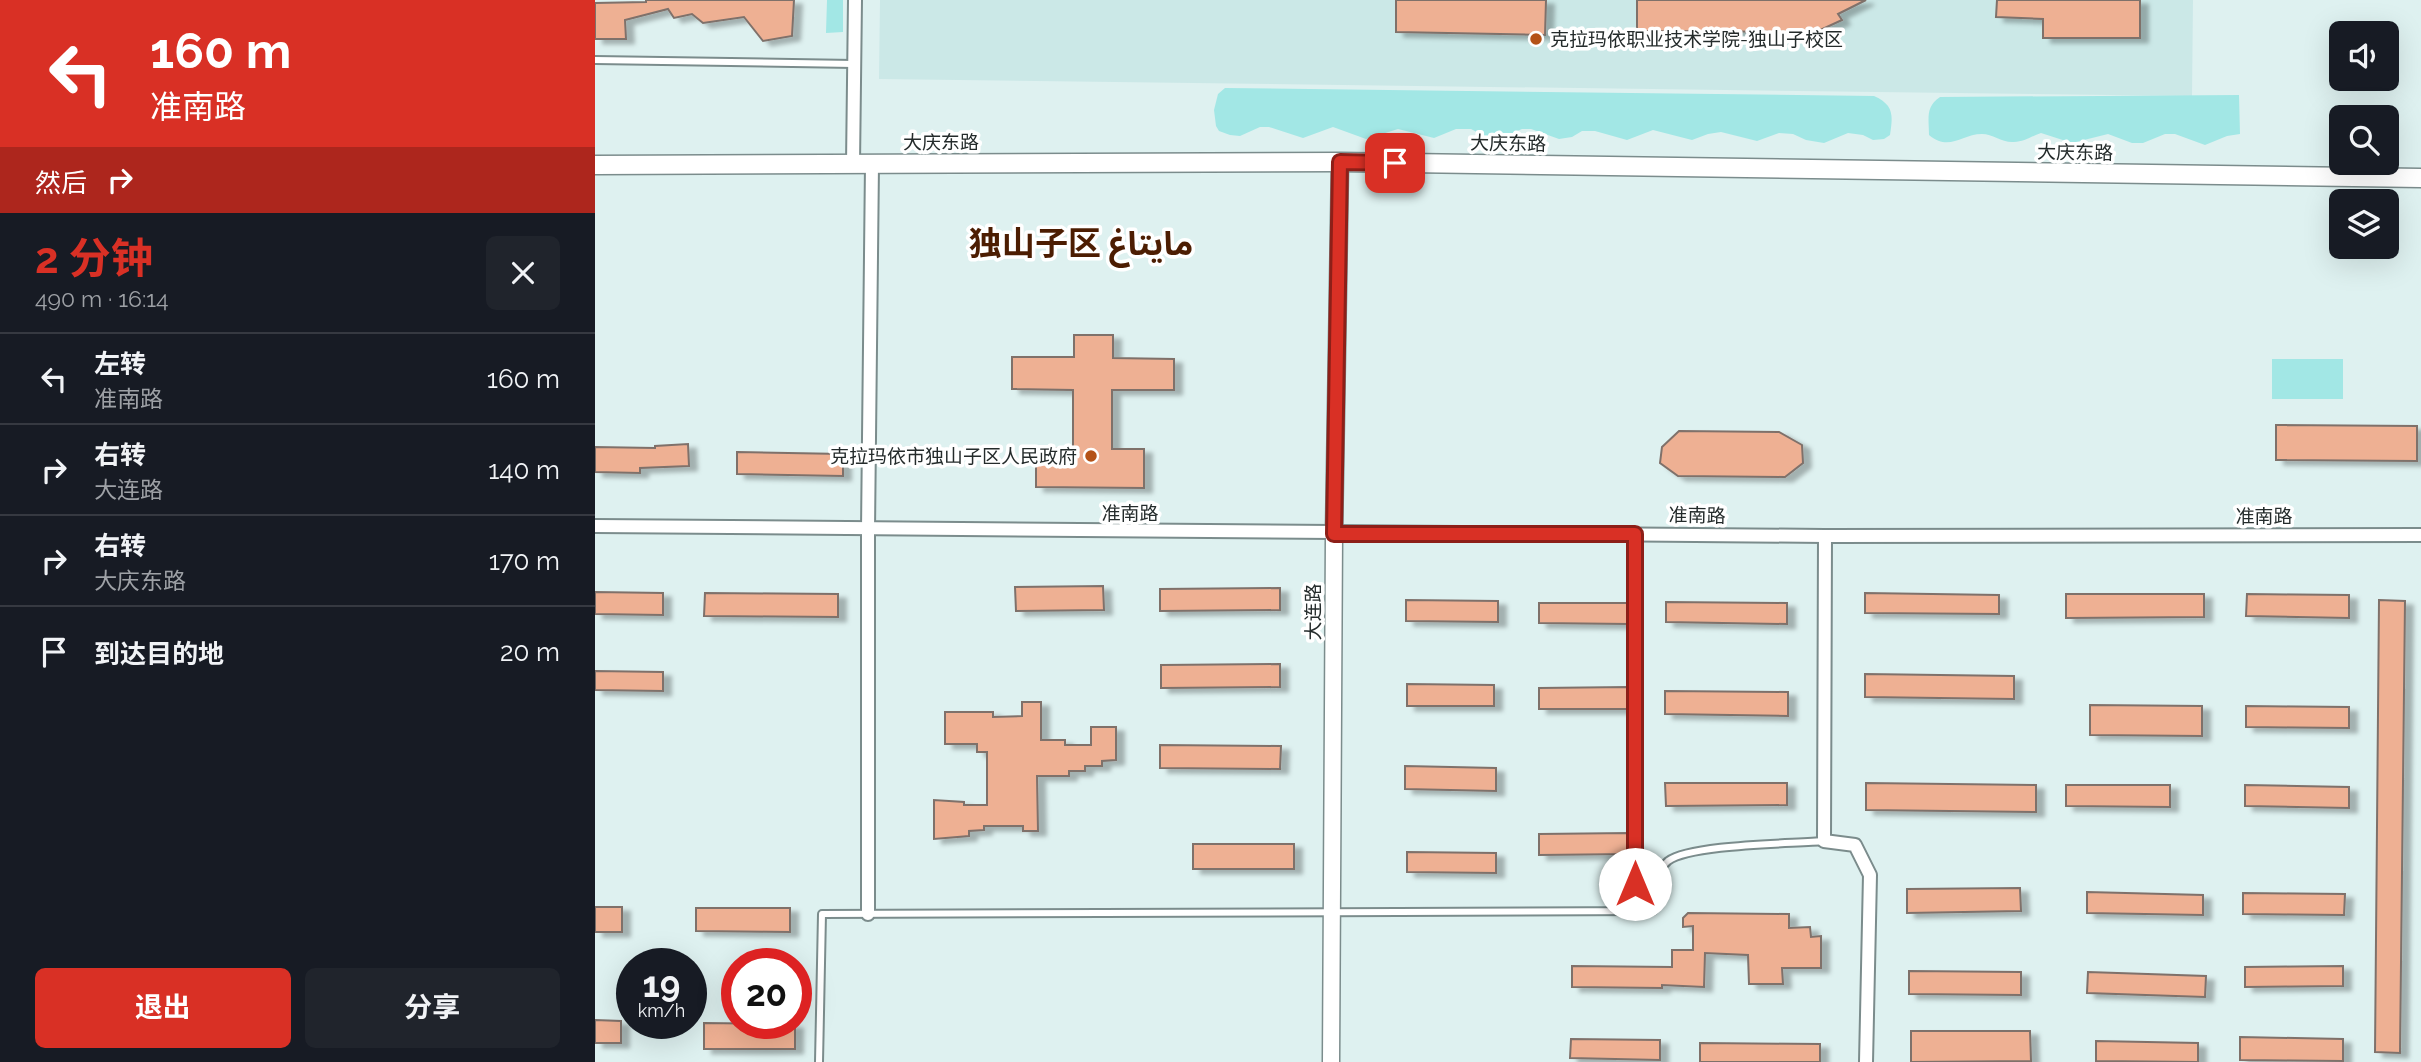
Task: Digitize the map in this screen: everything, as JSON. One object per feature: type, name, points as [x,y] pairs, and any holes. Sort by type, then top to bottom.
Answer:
[{"type":"main road","name":"大庆东路","points":[[595,165],[1340,162],[2421,178]]},
{"type":"street","points":[[853,164],[855,0]]},
{"type":"street","name":"大连路","points":[[1332,1062],[1334,534],[1340,162]]},
{"type":"street","points":[[868,914],[872,164]]},
{"type":"street","name":"准南路","points":[[595,526],[1825,537],[2421,535]]},
{"type":"street","points":[[1825,537],[1823,841],[1856,845],[1870,875],[1866,1062]]},
{"type":"lane","points":[[595,60],[854,64]]},
{"type":"lane","points":[[1635,534],[1635,911]]},
{"type":"lane","points":[[819,1062],[822,914],[1653,911],[1654,881],[1668,861],[1698,850],[1823,841]]},
{"type":"shaded area","points":[[827,0],[843,0],[843,32],[826,33]]},
{"type":"shaded area","name":"克拉玛依职业技术学院-独山子校区","points":[[880,0],[2193,0],[2192,96],[879,79]]},
{"type":"shaded area","points":[[1225,88],[1874,96],[1889,107],[1892,122],[1890,135],[1884,139],[1873,140],[1863,135],[1848,133],[1824,143],[1779,133],[1757,141],[1721,132],[1692,140],[1653,130],[1627,140],[1595,131],[1582,131],[1572,137],[1559,139],[1531,129],[1488,138],[1471,129],[1456,129],[1434,138],[1398,129],[1366,139],[1333,127],[1303,138],[1269,127],[1260,127],[1240,136],[1219,131],[1216,126],[1214,110],[1218,94]]},
{"type":"shaded area","points":[[2239,95],[2240,134],[2205,145],[2175,134],[2165,134],[2143,143],[2132,143],[2108,134],[2072,143],[2041,133],[2014,142],[1982,134],[1943,142],[1929,135],[1930,109],[1940,97]]},
{"type":"shaded area","points":[[2272,359],[2343,359],[2343,399],[2272,399]]},
{"type":"building","points":[[646,0],[794,0],[792,36],[763,41],[744,17],[703,23],[692,14],[674,18],[668,9],[625,20],[626,39],[595,39],[595,3]]},
{"type":"building","points":[[1396,0],[1546,0],[1545,35],[1396,32]]},
{"type":"building","points":[[1637,0],[1866,0],[1838,14],[1842,20],[1816,32],[1637,31]]},
{"type":"building","points":[[1997,0],[2140,0],[2140,38],[2043,38],[2043,19],[1996,17]]},
{"type":"building","points":[[1074,335],[1113,335],[1113,358],[1174,359],[1174,390],[1112,390],[1112,449],[1144,449],[1144,488],[1036,487],[1036,448],[1073,448],[1073,390],[1012,389],[1012,357],[1074,357]]},
{"type":"building","points":[[2276,425],[2417,426],[2417,461],[2276,460]]},
{"type":"building","points":[[1679,431],[1779,432],[1802,445],[1803,463],[1785,477],[1678,476],[1660,463],[1662,447]]},
{"type":"building","points":[[688,444],[689,466],[640,468],[640,473],[595,472],[595,447],[655,448]]},
{"type":"building","points":[[737,452],[843,454],[843,476],[737,474]]},
{"type":"building","points":[[1103,586],[1104,610],[1016,611],[1015,587]]},
{"type":"building","points":[[1280,588],[1280,610],[1160,611],[1160,589]]},
{"type":"building","points":[[595,592],[663,593],[663,615],[595,614]]},
{"type":"building","points":[[705,593],[838,594],[838,617],[704,616]]},
{"type":"building","points":[[1865,593],[1999,595],[1999,614],[1865,613]]},
{"type":"building","points":[[2066,594],[2204,594],[2204,617],[2066,618]]},
{"type":"building","points":[[2247,594],[2349,595],[2349,618],[2246,616]]},
{"type":"building","points":[[1406,600],[1498,601],[1498,622],[1406,621]]},
{"type":"building","points":[[2379,600],[2405,601],[2400,1053],[2375,1052]]},
{"type":"building","points":[[1666,602],[1787,603],[1787,624],[1666,622]]},
{"type":"building","points":[[1539,603],[1629,603],[1629,624],[1539,623]]},
{"type":"building","points":[[1280,664],[1280,687],[1161,688],[1161,665]]},
{"type":"building","points":[[595,671],[663,672],[663,691],[595,690]]},
{"type":"building","points":[[1865,674],[2014,676],[2014,699],[1865,697]]},
{"type":"building","points":[[1407,684],[1494,685],[1494,706],[1407,706]]},
{"type":"building","points":[[1628,687],[1628,709],[1539,709],[1539,688]]},
{"type":"building","points":[[1665,691],[1788,692],[1788,716],[1665,714]]},
{"type":"building","points":[[1022,702],[1041,702],[1041,740],[1065,740],[1065,745],[1091,745],[1091,727],[1116,727],[1116,760],[1102,761],[1102,766],[1085,766],[1085,771],[1069,771],[1069,776],[1037,776],[1038,831],[1023,831],[1023,826],[984,826],[984,830],[969,831],[969,836],[934,839],[934,800],[964,802],[964,805],[987,805],[987,752],[977,752],[977,744],[945,744],[945,712],[993,712],[993,717],[1022,716]]},
{"type":"building","points":[[2090,705],[2202,706],[2202,736],[2090,735]]},
{"type":"building","points":[[2246,706],[2349,707],[2349,728],[2246,727]]},
{"type":"building","points":[[1160,745],[1281,746],[1280,769],[1160,768]]},
{"type":"building","points":[[1405,766],[1496,768],[1496,791],[1405,789]]},
{"type":"building","points":[[1665,783],[1787,783],[1787,805],[1666,806]]},
{"type":"building","points":[[1866,783],[2036,785],[2036,812],[1866,810]]},
{"type":"building","points":[[2066,785],[2170,785],[2170,807],[2066,806]]},
{"type":"building","points":[[2245,785],[2349,787],[2349,808],[2245,806]]},
{"type":"building","points":[[1629,833],[1629,854],[1539,855],[1539,834]]},
{"type":"building","points":[[1193,844],[1294,844],[1294,869],[1193,869]]},
{"type":"building","points":[[1407,852],[1496,853],[1496,873],[1407,872]]},
{"type":"building","points":[[2020,888],[2021,911],[1907,913],[1907,889]]},
{"type":"building","points":[[2087,892],[2203,895],[2203,915],[2087,913]]},
{"type":"building","points":[[2243,893],[2345,894],[2344,915],[2243,914]]},
{"type":"building","points":[[595,907],[622,907],[622,932],[595,932]]},
{"type":"building","points":[[696,908],[790,908],[790,932],[696,931]]},
{"type":"building","points":[[1688,913],[1789,914],[1789,928],[1810,927],[1811,937],[1821,936],[1821,968],[1782,968],[1783,984],[1749,984],[1748,955],[1705,953],[1704,987],[1572,987],[1572,966],[1672,967],[1672,950],[1693,950],[1693,926],[1683,927],[1683,918]]},
{"type":"building","points":[[2343,966],[2343,986],[2245,987],[2245,967]]},
{"type":"building","points":[[1909,971],[2021,972],[2021,995],[1909,994]]},
{"type":"building","points":[[2088,972],[2206,976],[2205,997],[2087,993]]},
{"type":"building","points":[[595,1020],[616,1021],[616,1039],[621,1039],[621,1043],[595,1043]]},
{"type":"building","points":[[707,1023],[721,1023],[721,1039],[795,1039],[795,1049],[704,1049]]},
{"type":"building","points":[[1911,1031],[2030,1031],[2031,1061],[1911,1062]]},
{"type":"building","points":[[2240,1037],[2343,1039],[2343,1061],[2240,1060]]},
{"type":"building","points":[[1571,1039],[1660,1040],[1660,1060],[1570,1058]]},
{"type":"building","points":[[2096,1041],[2198,1043],[2198,1062],[2096,1061]]},
{"type":"building","points":[[1700,1043],[1820,1044],[1820,1062],[1700,1062]]},
{"type":"place","name":"克拉玛依职业技术学院-独山子校区","points":[[1536,39]]},
{"type":"place","name":"克拉玛依市独山子区人民政府","points":[[1091,456]]},
{"type":"district","name":"独山子区 مايتاغ","points":[[1081,243]]},
{"type":"route","points":[[1395,163],[1340,162],[1334,534],[1635,534],[1635,884]]}]
